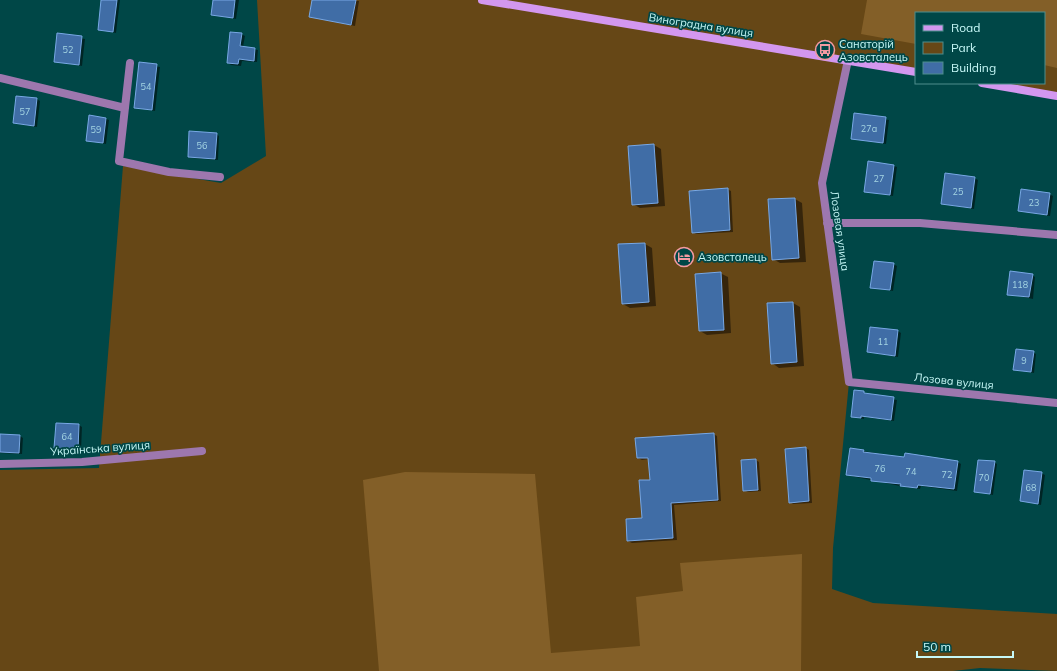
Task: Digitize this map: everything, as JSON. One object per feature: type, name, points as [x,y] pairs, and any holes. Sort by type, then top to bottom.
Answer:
[{"type":"street","name":"Виноградна вулиця","points":[[482,0],[915,72]]},
{"type":"street","name":"Лозовая улица","points":[[848,60],[822,183],[849,382]]},
{"type":"street","points":[[130,63],[119,160],[169,172],[220,177]]},
{"type":"street","points":[[0,78],[125,108]]},
{"type":"street","points":[[988,84],[1057,96]]},
{"type":"street","points":[[827,223],[920,223],[1057,235]]},
{"type":"street","name":"Лозова вулиця","points":[[849,382],[1057,403]]},
{"type":"street","name":"Українська вулиця","points":[[0,464],[82,462],[202,451]]},
{"type":"green space","points":[[257,0],[1057,0],[1057,96],[988,84],[1045,84],[1045,12],[915,12],[915,72],[848,60],[822,183],[849,382],[833,548],[832,589],[873,603],[1057,614],[1057,671],[980,668],[953,671],[0,671],[0,470],[99,468],[123,166],[221,183],[266,156]]},
{"type":"shaded area","points":[[867,0],[1057,0],[1057,68],[1045,65],[1045,12],[915,12],[915,44],[861,34]]},
{"type":"shaded area","points":[[405,472],[535,474],[551,653],[640,646],[636,597],[683,591],[680,563],[802,554],[801,671],[379,671],[363,480]]},
{"type":"building","points":[[101,0],[117,0],[113,32],[98,30]]},
{"type":"building","points":[[213,0],[235,0],[233,18],[211,15]]},
{"type":"building","points":[[312,0],[356,0],[351,25],[309,17]]},
{"type":"building","points":[[230,32],[242,33],[240,46],[255,48],[254,61],[239,59],[238,64],[227,63]]},
{"type":"building","points":[[57,33],[82,36],[79,65],[54,62]]},
{"type":"building","points":[[139,62],[157,64],[152,110],[134,108]]},
{"type":"building","points":[[16,96],[37,98],[34,126],[13,123]]},
{"type":"building","points":[[854,113],[886,117],[883,143],[851,139]]},
{"type":"building","points":[[89,115],[106,118],[103,143],[86,141]]},
{"type":"building","points":[[189,131],[217,133],[215,159],[188,157]]},
{"type":"building","points":[[654,144],[658,203],[632,205],[628,146]]},
{"type":"building","points":[[868,161],[894,165],[890,195],[864,192]]},
{"type":"building","points":[[945,173],[975,177],[971,208],[941,204]]},
{"type":"building","points":[[728,188],[730,230],[692,233],[689,191]]},
{"type":"building","points":[[1021,189],[1050,193],[1047,215],[1018,211]]},
{"type":"building","points":[[795,198],[799,258],[772,260],[768,199]]},
{"type":"building","points":[[645,243],[649,302],[622,304],[618,244]]},
{"type":"building","points":[[874,261],[894,263],[890,290],[870,288]]},
{"type":"building","points":[[1010,271],[1033,274],[1029,297],[1007,295]]},
{"type":"building","points":[[721,272],[724,330],[699,331],[695,274]]},
{"type":"building","points":[[793,302],[797,362],[771,364],[767,303]]},
{"type":"building","points":[[870,327],[898,330],[895,356],[867,352]]},
{"type":"building","points":[[1016,349],[1034,351],[1031,372],[1013,370]]},
{"type":"building","points":[[854,390],[864,391],[864,393],[894,397],[891,420],[861,416],[861,418],[851,417]]},
{"type":"building","points":[[56,423],[79,424],[78,450],[54,448]]},
{"type":"building","points":[[714,433],[718,500],[671,503],[673,538],[627,541],[626,519],[642,518],[639,480],[650,480],[648,458],[637,458],[635,438]]},
{"type":"building","points":[[0,434],[20,435],[19,453],[0,452]]},
{"type":"building","points":[[806,447],[809,501],[789,503],[785,449]]},
{"type":"building","points":[[850,448],[864,450],[863,452],[904,457],[905,453],[958,461],[954,489],[918,485],[917,488],[900,486],[901,484],[871,481],[871,478],[846,475]]},
{"type":"building","points":[[756,459],[758,490],[743,491],[741,460]]},
{"type":"building","points":[[978,460],[995,461],[990,494],[974,492]]},
{"type":"building","points":[[1024,470],[1042,472],[1038,504],[1020,501]]},
{"type":"place","name":"Санаторій Азовсталець","points":[[825,50]]},
{"type":"place","name":"Азовсталець","points":[[684,257]]}]
